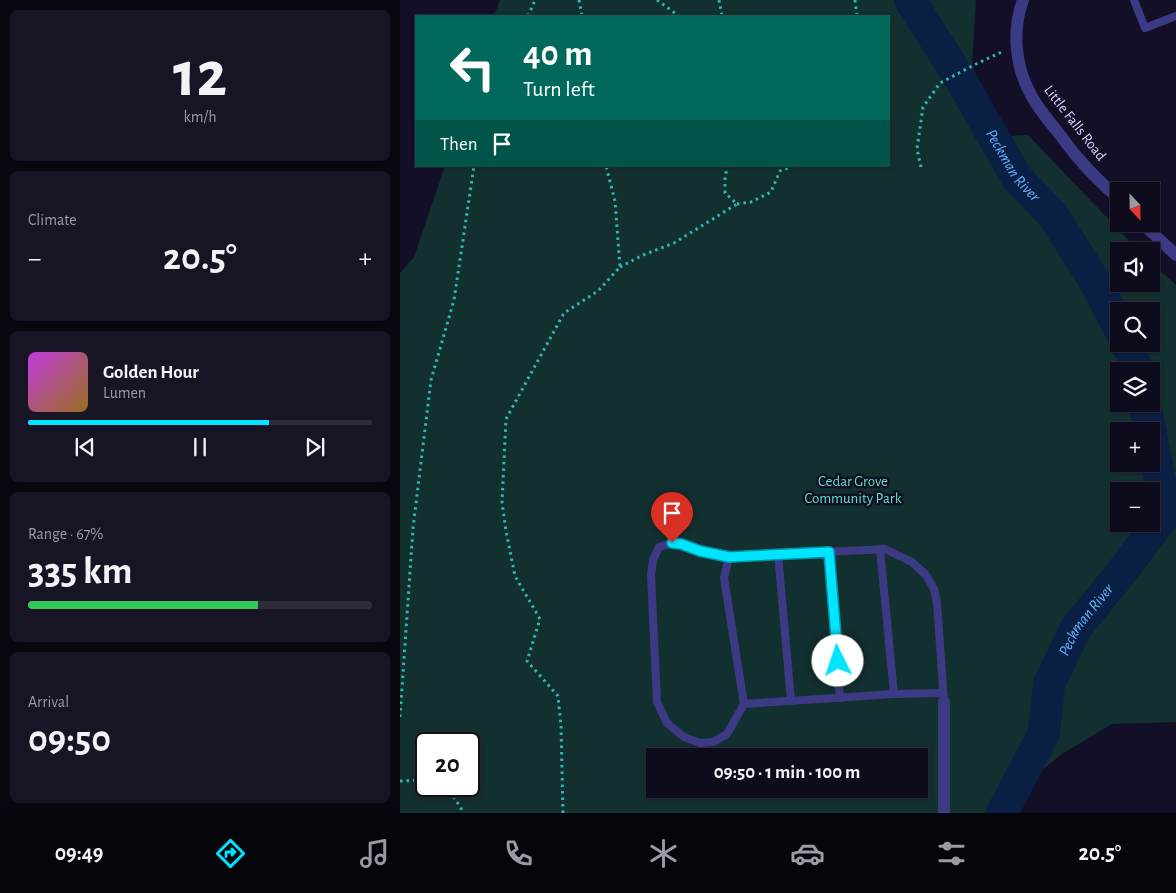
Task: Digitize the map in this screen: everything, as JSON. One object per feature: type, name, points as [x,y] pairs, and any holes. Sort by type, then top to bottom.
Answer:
[{"type":"street","name":"Little Falls Road","points":[[1023,0],[1018,21],[1017,45],[1022,76],[1030,94],[1080,161],[1110,190]]},
{"type":"street","points":[[1152,232],[1176,255]]},
{"type":"street","points":[[943,697],[944,813]]},
{"type":"lane","points":[[1134,0],[1145,28],[1176,16]]},
{"type":"lane","points":[[729,557],[724,578],[744,704],[727,734],[713,742],[700,743],[684,737],[667,723],[657,702],[651,575],[653,560],[659,547],[672,543],[681,544],[700,551],[729,557],[885,549],[912,562],[926,575],[934,588],[937,602],[943,697],[894,694],[744,704]]},
{"type":"lane","points":[[880,549],[894,694]]},
{"type":"lane","points":[[829,552],[840,698]]},
{"type":"lane","points":[[778,554],[791,701]]},
{"type":"path","points":[[528,15],[535,0]]},
{"type":"path","points":[[578,0],[582,15]]},
{"type":"path","points":[[657,0],[678,15]]},
{"type":"path","points":[[719,0],[722,15]]},
{"type":"path","points":[[855,0],[857,15]]},
{"type":"path","points":[[921,167],[917,149],[924,107],[940,83],[1017,45]]},
{"type":"path","points":[[400,717],[413,528],[431,380],[454,300],[474,167]]},
{"type":"path","points":[[606,167],[615,202],[620,267]]},
{"type":"path","points":[[728,167],[725,176],[725,193],[738,204]]},
{"type":"path","points":[[563,813],[562,726],[558,696],[527,661],[540,619],[515,576],[506,531],[502,502],[506,419],[564,313],[598,291],[620,267],[643,254],[674,243],[738,204],[751,202],[771,192],[780,171],[791,167]]},
{"type":"path","points":[[400,781],[415,780]]},
{"type":"path","points":[[454,797],[462,813]]},
{"type":"green space","name":"Cedar Grove Community Park","points":[[500,0],[976,0],[972,64],[991,116],[1006,136],[1028,135],[1110,221],[1110,232],[1121,232],[1130,242],[1110,242],[1110,292],[1160,292],[1160,270],[1176,285],[1176,722],[1112,724],[1062,754],[1025,784],[1015,813],[400,813],[400,273],[414,257],[445,167],[890,167],[890,15],[494,15]]},
{"type":"waterway","name":"Peckman River","points":[[910,0],[959,77],[1017,178],[1053,215],[1094,280],[1110,311]]},
{"type":"waterway","name":"Peckman River","points":[[1131,352],[1134,362]]},
{"type":"waterway","name":"Peckman River","points":[[1146,412],[1149,422]]},
{"type":"waterway","name":"Peckman River","points":[[1002,813],[1044,733],[1049,684],[1076,628],[1164,516],[1158,472]]},
{"type":"route","points":[[672,543],[729,557],[829,552],[838,661]]}]
